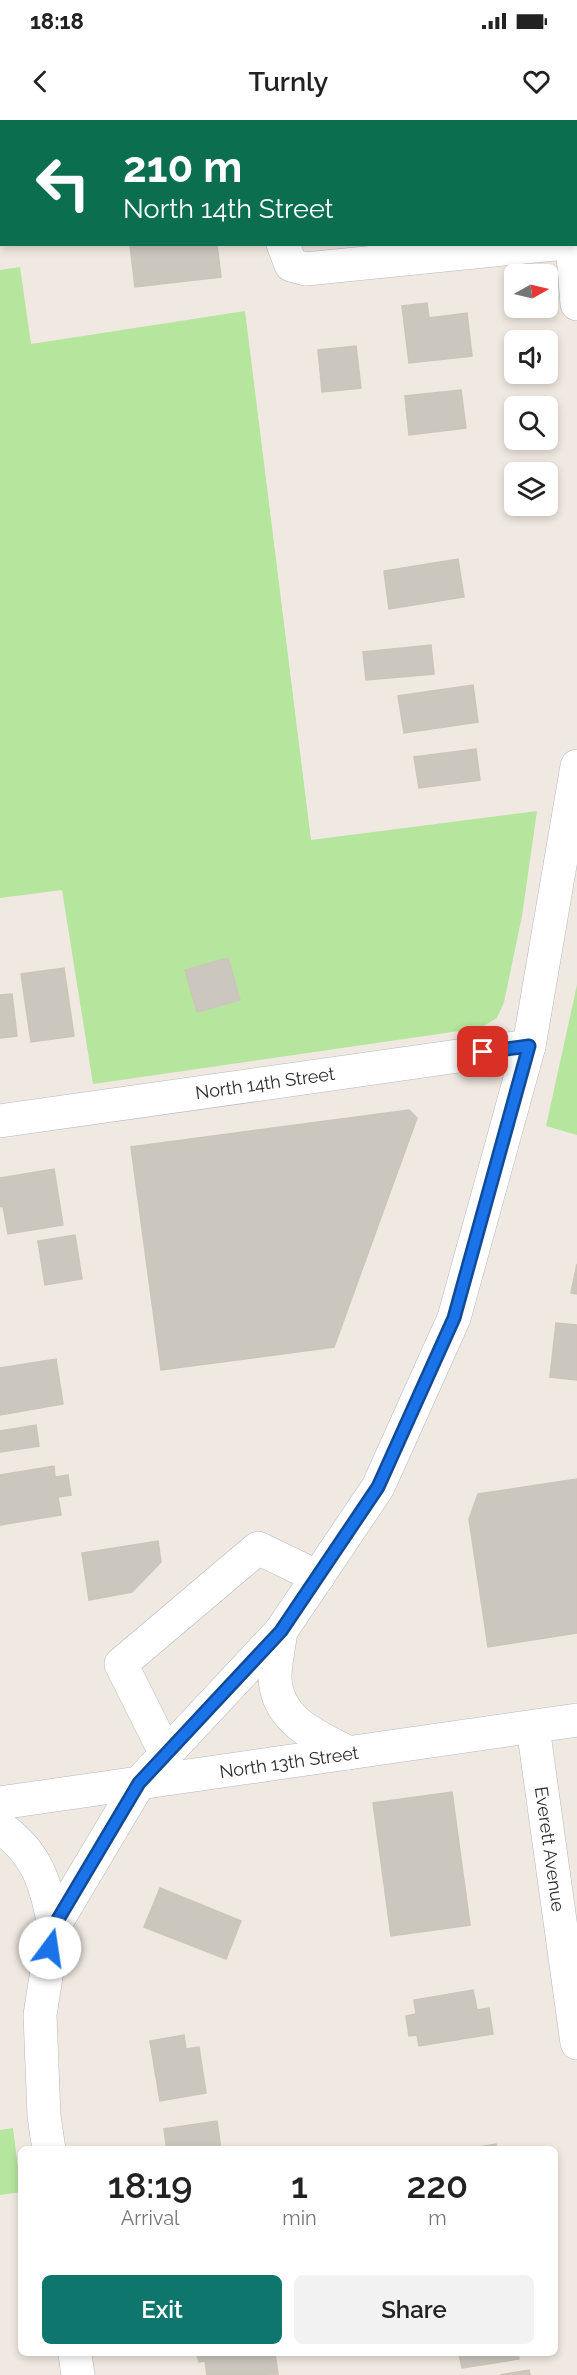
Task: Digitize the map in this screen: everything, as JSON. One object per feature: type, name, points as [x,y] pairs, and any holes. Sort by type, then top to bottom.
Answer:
[{"type":"street","points":[[287,255],[306,269],[535,246]]},
{"type":"street","points":[[575,246],[577,304]]},
{"type":"street","points":[[54,1926],[139,1783],[281,1631],[378,1487],[454,1318],[529,1046],[577,766]]},
{"type":"street","name":"North 14th Street","points":[[0,1121],[529,1046]]},
{"type":"street","points":[[166,1754],[121,1664],[258,1548],[318,1577]]},
{"type":"street","points":[[281,1631],[275,1678],[281,1705],[301,1728],[349,1753]]},
{"type":"street","name":"North 13th Street","points":[[0,1803],[577,1720]]},
{"type":"street","name":"Everett Avenue","points":[[533,1727],[577,2043]]},
{"type":"street","points":[[0,1827],[28,1853],[47,1889],[54,1926],[40,2015],[44,2116],[48,2146]]},
{"type":"street","points":[[75,2356],[78,2375]]},
{"type":"green space","points":[[20,267],[31,344],[245,311],[311,840],[537,811],[522,916],[504,1002],[497,1018],[480,1028],[93,1084],[62,890],[0,898],[0,270]]},
{"type":"green space","points":[[577,985],[577,1135],[546,1126]]},
{"type":"green space","points":[[13,2128],[18,2168],[18,2192],[0,2195],[0,2130]]},
{"type":"building","points":[[130,246],[217,246],[221,277],[135,287]]},
{"type":"building","points":[[427,303],[429,318],[467,313],[472,356],[409,363],[402,306]]},
{"type":"building","points":[[356,346],[361,388],[322,392],[318,350]]},
{"type":"building","points":[[461,390],[466,428],[409,435],[405,396]]},
{"type":"building","points":[[458,559],[464,597],[389,609],[384,571]]},
{"type":"building","points":[[431,645],[434,674],[366,680],[363,652]]},
{"type":"building","points":[[473,685],[478,722],[404,733],[398,696]]},
{"type":"building","points":[[476,749],[480,780],[419,788],[414,757]]},
{"type":"building","points":[[228,958],[240,1000],[197,1012],[185,970]]},
{"type":"building","points":[[64,968],[74,1036],[31,1042],[21,974]]},
{"type":"building","points":[[12,994],[17,1036],[0,1038],[0,995]]},
{"type":"building","points":[[409,1110],[417,1118],[334,1347],[161,1370],[131,1147]]},
{"type":"building","points":[[54,1169],[63,1225],[8,1234],[3,1206],[0,1207],[0,1178]]},
{"type":"building","points":[[75,1235],[82,1279],[45,1285],[38,1241]]},
{"type":"building","points":[[577,1264],[577,1294],[571,1293]]},
{"type":"building","points":[[556,1323],[577,1325],[577,1380],[550,1377]]},
{"type":"building","points":[[56,1359],[63,1404],[0,1415],[0,1368]]},
{"type":"building","points":[[36,1425],[39,1446],[0,1452],[0,1431]]},
{"type":"building","points":[[54,1466],[55,1477],[68,1475],[71,1495],[58,1497],[61,1515],[0,1525],[0,1475]]},
{"type":"building","points":[[577,1479],[577,1633],[488,1647],[469,1519],[478,1494]]},
{"type":"building","points":[[158,1541],[161,1562],[132,1592],[89,1600],[82,1553]]},
{"type":"building","points":[[452,1792],[470,1925],[391,1936],[373,1803]]},
{"type":"building","points":[[160,1888],[241,1921],[226,1959],[144,1927]]},
{"type":"building","points":[[473,1990],[477,2010],[489,2008],[493,2034],[419,2046],[417,2035],[409,2036],[406,2016],[416,2014],[414,2000]]},
{"type":"building","points":[[184,2035],[186,2049],[199,2047],[206,2093],[160,2101],[150,2041]]},
{"type":"building","points":[[217,2121],[220,2146],[166,2146],[164,2129]]},
{"type":"building","points":[[198,2356],[275,2356],[278,2374],[207,2375],[205,2361],[199,2362]]},
{"type":"building","points":[[459,2356],[518,2356],[519,2359],[462,2368]]},
{"type":"building","points":[[529,2370],[530,2375],[500,2375]]},
{"type":"route","points":[[50,1948],[54,1926],[139,1783],[281,1631],[378,1487],[454,1318],[529,1046],[483,1052]]}]
